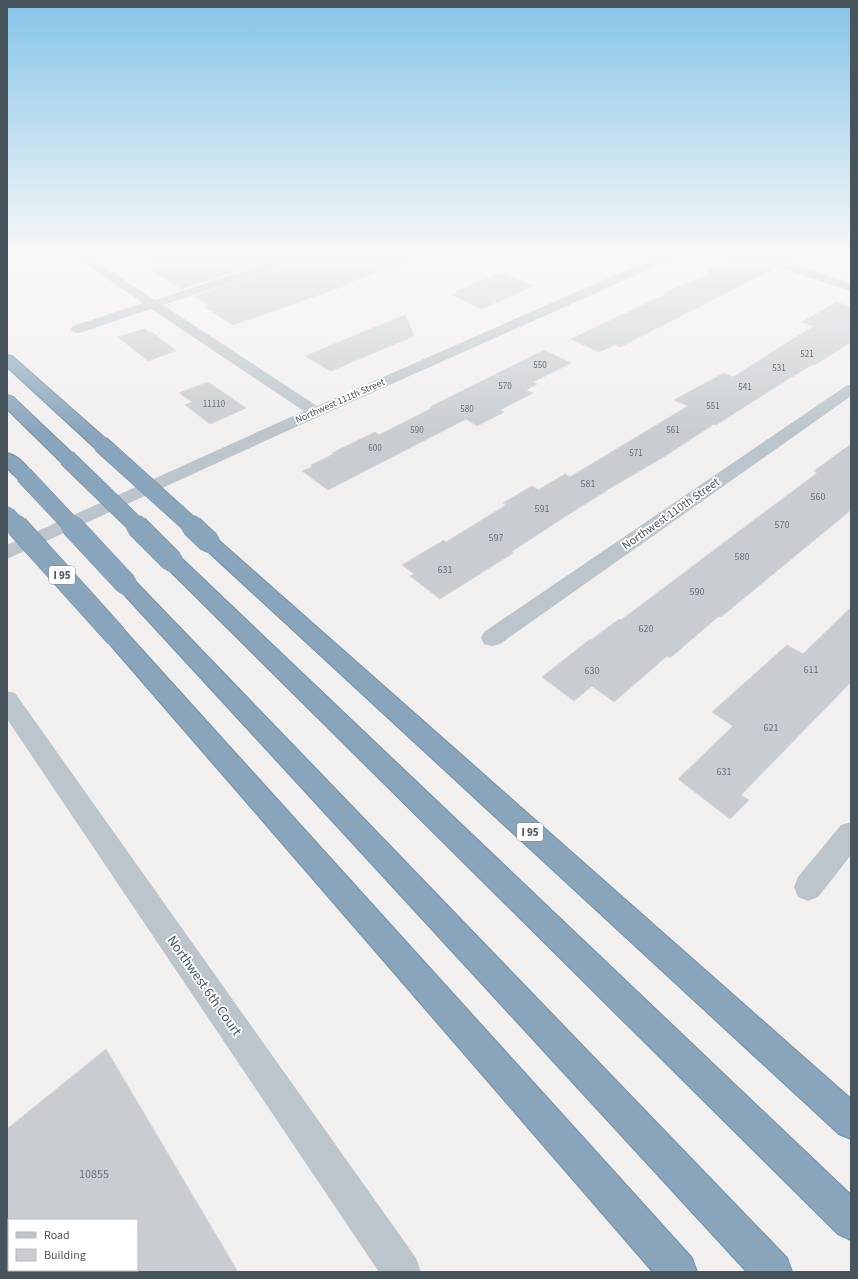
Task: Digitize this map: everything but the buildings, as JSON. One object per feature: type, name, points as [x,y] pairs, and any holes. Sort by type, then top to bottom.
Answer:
[{"type":"highway","name":"I 95","points":[[7,359],[851,1122]]},
{"type":"highway","points":[[7,400],[851,1221]]},
{"type":"highway","points":[[7,458],[773,1272]]},
{"type":"highway","name":"I 95","points":[[7,515],[116,636],[678,1272]]},
{"type":"street","points":[[78,329],[129,313]]},
{"type":"street","points":[[165,313],[316,412]]},
{"type":"street","name":"Northwest 111th Street","points":[[7,553],[316,412],[540,313]]},
{"type":"street","name":"Northwest 110th Street","points":[[492,638],[851,389]]},
{"type":"street","name":"Northwest 6th Court","points":[[7,700],[402,1272]]},
{"type":"street","points":[[808,887],[851,834]]}]
